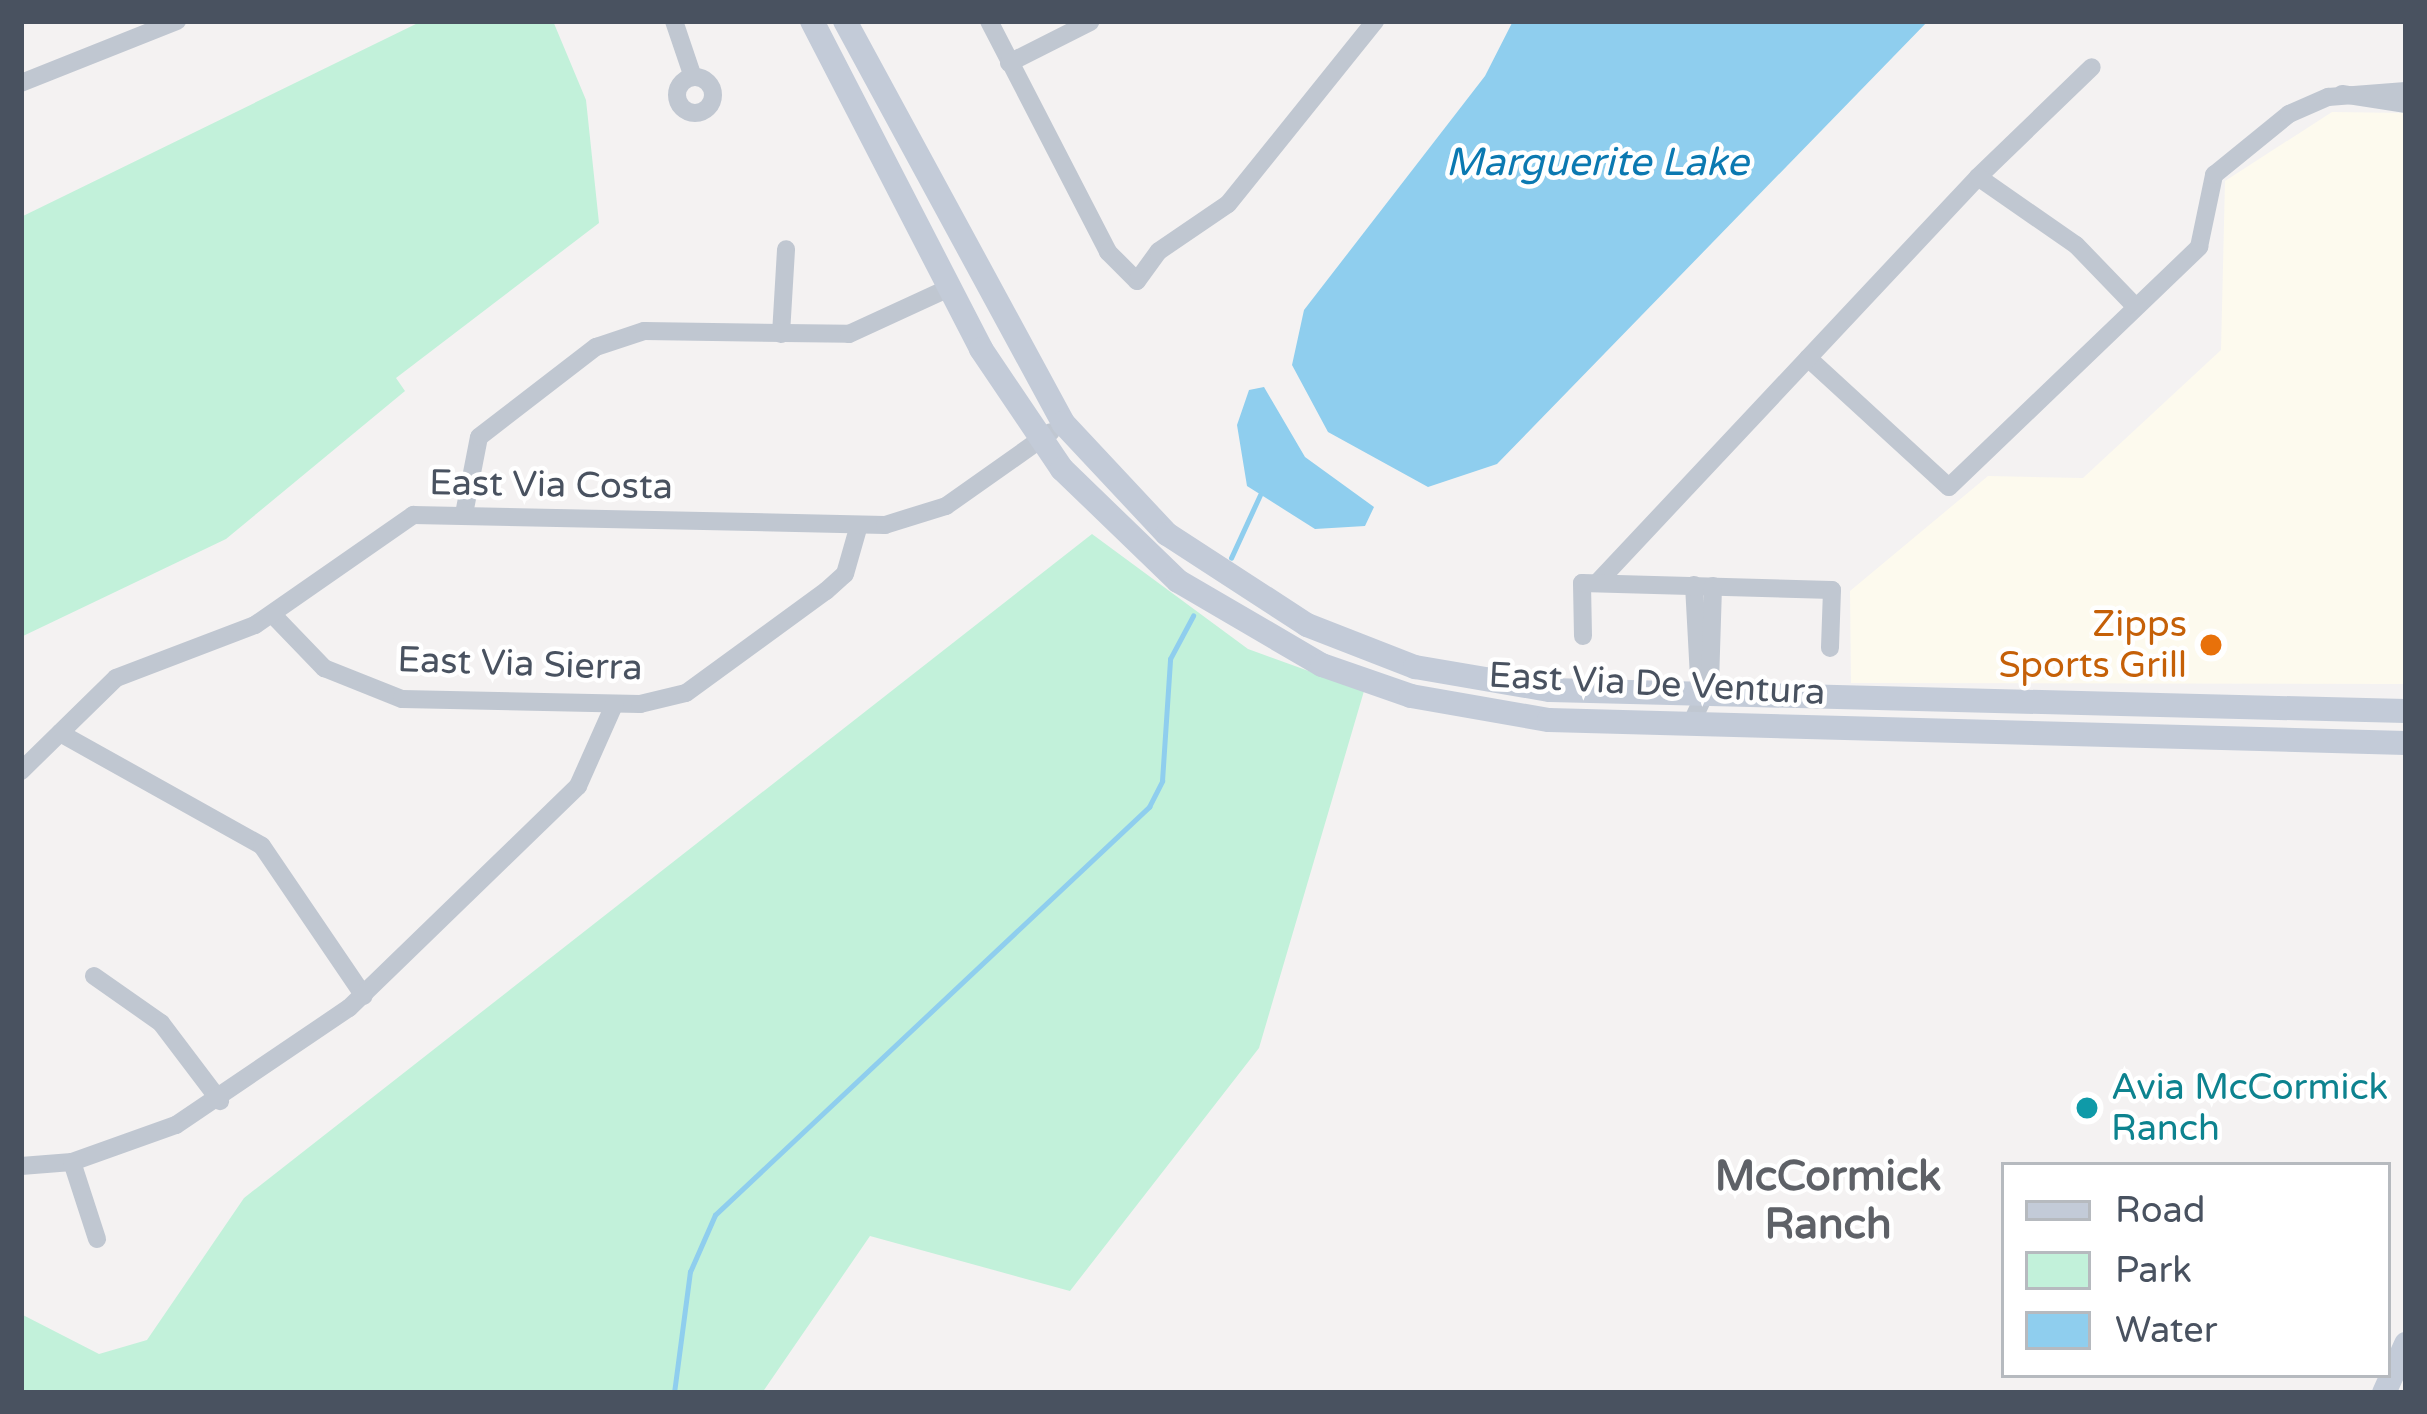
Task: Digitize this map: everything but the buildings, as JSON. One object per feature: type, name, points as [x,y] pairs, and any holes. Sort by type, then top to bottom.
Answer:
[{"type":"main road","name":"East Via De Ventura","points":[[812,21],[949,288],[1040,440],[1178,581],[1322,664],[1471,710],[1690,726],[2406,743]]},
{"type":"main road","name":"East Via De Ventura","points":[[845,21],[1063,423],[1176,542],[1328,634],[1482,682],[1700,695],[2406,711]]},
{"type":"main road","points":[[2391,1377],[2406,1344]]},
{"type":"street","points":[[21,83],[177,21]]},
{"type":"street","points":[[674,21],[693,77]]},
{"type":"street","points":[[989,21],[1108,252],[1137,281],[1159,250],[1228,204],[1376,21]]},
{"type":"street","points":[[1010,63],[1090,22]]},
{"type":"street","points":[[1597,583],[1978,177],[2092,67]]},
{"type":"street","points":[[1808,358],[1949,487],[2134,304],[2200,247],[2214,175],[2289,114],[2342,94],[2406,91]]},
{"type":"street","points":[[2342,94],[2406,104]]},
{"type":"street","points":[[1978,177],[2076,245],[2134,304]]},
{"type":"street","points":[[781,334],[786,249]]},
{"type":"street","points":[[464,514],[479,437],[596,347],[644,331],[849,334],[949,288]]},
{"type":"street","name":"East Via Costa","points":[[21,772],[116,678],[273,615],[398,520],[464,514],[859,525],[946,506],[1063,423]]},
{"type":"street","name":"East Via Sierra","points":[[273,615],[324,668],[389,695],[614,705],[686,693],[756,644],[845,574],[859,525]]},
{"type":"street","points":[[1582,636],[1582,583],[1832,590],[1830,649]]},
{"type":"street","points":[[1690,726],[1700,695],[1703,586]]},
{"type":"street","points":[[21,1166],[72,1162],[220,1100],[364,995],[470,884],[578,786],[614,705]]},
{"type":"street","points":[[60,733],[262,846],[364,995]]},
{"type":"street","points":[[452,869],[470,884]]},
{"type":"street","points":[[94,976],[152,1015],[220,1100]]},
{"type":"street","points":[[72,1162],[98,1239]]},
{"type":"shaded area","points":[[2332,112],[2406,113],[2406,684],[1851,683],[1850,591],[1988,476],[2083,478],[2221,350],[2225,181]]},
{"type":"green space","points":[[422,21],[553,21],[586,100],[599,223],[396,378],[405,391],[226,539],[21,637],[21,217]]},
{"type":"green space","points":[[1092,534],[1248,649],[1364,691],[1259,1048],[1070,1291],[870,1236],[762,1393],[21,1393],[21,1314],[99,1354],[147,1340],[244,1198]]},
{"type":"water","name":"Marguerite Lake","points":[[1513,21],[1928,21],[1497,464],[1428,487],[1328,432],[1292,365],[1304,310],[1485,76]]},
{"type":"water","points":[[1264,387],[1305,457],[1374,507],[1365,526],[1315,529],[1247,486],[1237,425],[1249,390]]},
{"type":"waterway","points":[[1231,558],[1260,495]]},
{"type":"waterway","points":[[674,1393],[690,1272],[715,1215],[1149,807],[1162,781],[1170,659],[1193,616]]},
{"type":"place","name":"Zipps Sports Grill","points":[[2211,645]]},
{"type":"place","name":"Avia McCormick Ranch","points":[[2087,1108]]},
{"type":"district","name":"McCormick Ranch","points":[[1828,1201]]}]
